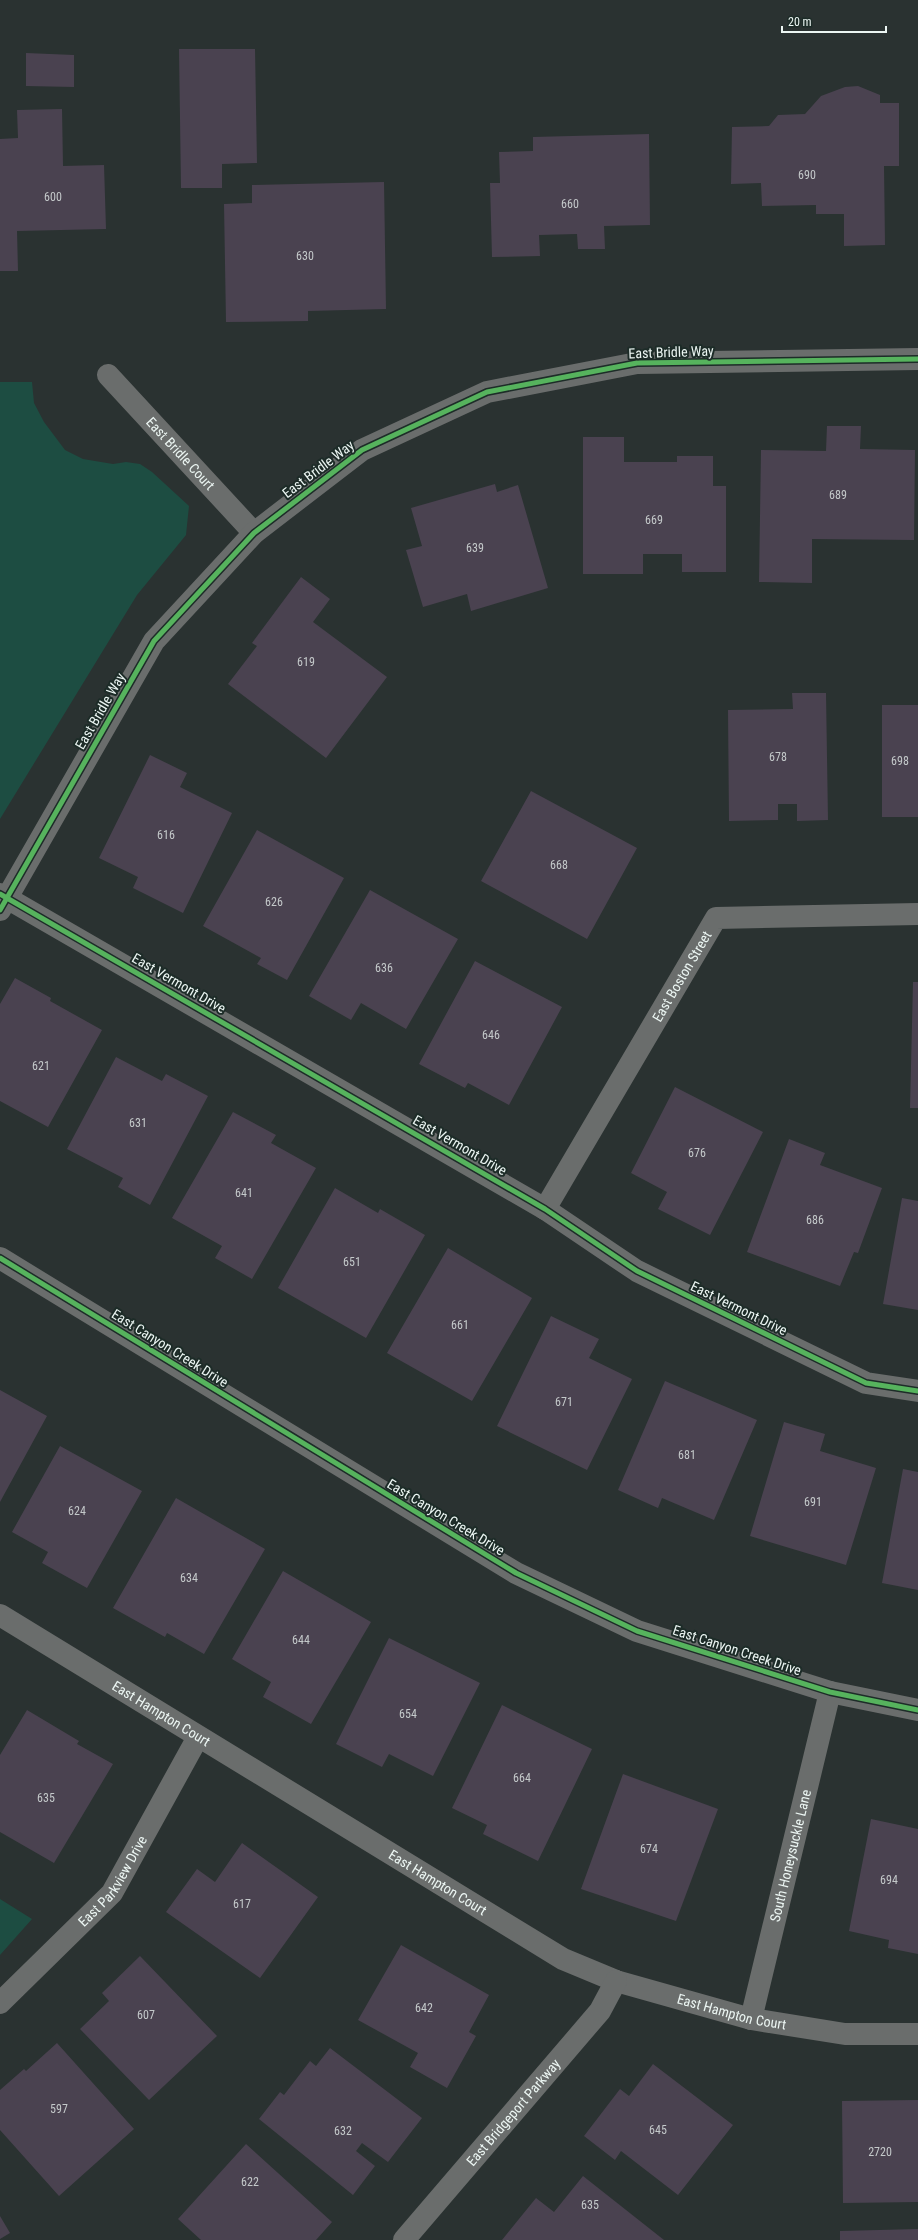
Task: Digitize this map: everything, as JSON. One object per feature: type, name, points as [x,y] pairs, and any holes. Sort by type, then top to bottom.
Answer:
[{"type":"street","name":"East Bridle Way","points":[[3,901],[154,641],[254,533],[362,450],[487,392],[637,363],[918,359]]},
{"type":"street","name":"East Bridle Court","points":[[108,375],[254,533]]},
{"type":"street","name":"East Vermont Drive","points":[[3,901],[545,1209],[637,1271],[866,1383],[918,1390]]},
{"type":"street","name":"East Boston Street","points":[[545,1209],[716,918],[918,914]]},
{"type":"street","name":"East Canyon Creek Drive","points":[[0,1258],[516,1573],[637,1631],[830,1692],[918,1710]]},
{"type":"street","name":"East Hampton Court","points":[[0,1615],[563,1959],[616,1981],[751,2019],[845,2034],[918,2034]]},
{"type":"street","name":"South Honeysuckle Lane","points":[[751,2019],[830,1692]]},
{"type":"street","name":"East Parkview Drive","points":[[0,2004],[112,1893],[198,1737]]},
{"type":"street","name":"East Bridgeport Parkway","points":[[404,2240],[600,2011],[616,1981]]},
{"type":"green space","points":[[0,382],[32,382],[34,403],[44,422],[65,450],[83,459],[113,464],[126,462],[140,464],[152,472],[189,506],[186,535],[137,595],[0,819]]},
{"type":"green space","points":[[0,1899],[32,1919],[0,1955]]},
{"type":"building","points":[[179,49],[255,49],[257,163],[222,164],[222,188],[181,188]]},
{"type":"building","points":[[26,53],[74,55],[74,87],[26,86]]},
{"type":"building","points":[[858,86],[880,95],[880,103],[899,103],[899,166],[884,166],[885,245],[844,246],[844,214],[816,214],[816,205],[762,206],[761,183],[731,184],[732,127],[769,126],[778,115],[805,114],[821,96],[845,87]]},
{"type":"building","points":[[62,109],[63,166],[104,165],[106,229],[17,231],[18,271],[0,271],[0,139],[18,138],[17,110]]},
{"type":"building","points":[[649,134],[650,225],[604,226],[605,249],[578,249],[577,234],[539,235],[540,256],[492,257],[490,183],[500,183],[499,152],[533,151],[533,137]]},
{"type":"building","points":[[384,182],[386,309],[308,311],[308,321],[226,322],[224,204],[252,203],[252,185]]},
{"type":"building","points":[[827,426],[861,426],[860,449],[915,450],[914,540],[812,539],[812,583],[759,582],[761,450],[826,451]]},
{"type":"building","points":[[583,437],[624,437],[624,462],[677,462],[677,456],[713,456],[713,486],[726,486],[726,572],[682,572],[682,554],[643,554],[643,574],[583,574]]},
{"type":"building","points":[[495,484],[497,492],[518,485],[548,588],[471,611],[467,594],[423,607],[406,550],[422,546],[411,508]]},
{"type":"building","points":[[301,577],[330,599],[313,622],[387,677],[326,758],[228,684],[257,646],[252,643]]},
{"type":"building","points":[[792,693],[826,693],[828,820],[797,821],[797,804],[778,804],[778,820],[729,821],[728,710],[793,709]]},
{"type":"building","points":[[882,705],[918,705],[918,817],[882,817]]},
{"type":"building","points":[[150,755],[187,773],[180,787],[232,813],[183,913],[133,888],[138,877],[99,858]]},
{"type":"building","points":[[531,791],[637,848],[587,939],[481,881]]},
{"type":"building","points":[[257,830],[344,878],[287,980],[257,964],[261,958],[203,926]]},
{"type":"building","points":[[370,890],[458,939],[406,1029],[361,1003],[351,1020],[309,996]]},
{"type":"building","points":[[475,961],[562,1007],[509,1105],[468,1083],[465,1088],[419,1064]]},
{"type":"building","points":[[15,978],[51,998],[50,1001],[102,1030],[48,1127],[0,1101],[0,1004]]},
{"type":"building","points":[[913,982],[918,982],[918,1108],[910,1108]]},
{"type":"building","points":[[116,1057],[162,1081],[166,1074],[208,1096],[150,1205],[118,1187],[123,1178],[67,1149]]},
{"type":"building","points":[[675,1087],[763,1132],[710,1235],[658,1209],[667,1192],[631,1173]]},
{"type":"building","points":[[233,1112],[276,1135],[271,1143],[316,1168],[252,1279],[215,1258],[222,1246],[172,1218]]},
{"type":"building","points":[[789,1139],[825,1153],[820,1165],[882,1188],[858,1253],[854,1252],[840,1286],[747,1252]]},
{"type":"building","points":[[335,1188],[378,1213],[380,1209],[425,1235],[366,1338],[278,1288]]},
{"type":"building","points":[[902,1198],[918,1201],[918,1310],[883,1304]]},
{"type":"building","points":[[448,1248],[532,1298],[472,1401],[387,1353]]},
{"type":"building","points":[[551,1316],[599,1339],[589,1358],[632,1379],[587,1470],[497,1426]]},
{"type":"building","points":[[665,1381],[757,1420],[714,1520],[662,1498],[658,1508],[618,1490]]},
{"type":"building","points":[[0,1390],[47,1416],[0,1502]]},
{"type":"building","points":[[784,1422],[825,1434],[820,1451],[876,1468],[846,1565],[750,1536]]},
{"type":"building","points":[[60,1446],[142,1491],[87,1588],[42,1563],[48,1552],[12,1532]]},
{"type":"building","points":[[903,1469],[918,1472],[918,1590],[882,1583]]},
{"type":"building","points":[[176,1498],[265,1549],[204,1654],[167,1633],[165,1637],[113,1608]]},
{"type":"building","points":[[283,1571],[371,1622],[311,1724],[263,1697],[271,1682],[232,1659]]},
{"type":"building","points":[[389,1638],[480,1683],[433,1776],[389,1754],[382,1767],[336,1744]]},
{"type":"building","points":[[502,1705],[592,1749],[538,1861],[483,1834],[487,1825],[452,1808]]},
{"type":"building","points":[[27,1710],[79,1741],[77,1744],[113,1764],[54,1863],[0,1832],[0,1755]]},
{"type":"building","points":[[623,1774],[718,1809],[676,1921],[581,1889]]},
{"type":"building","points":[[871,1819],[918,1829],[918,1954],[888,1948],[889,1940],[849,1931]]},
{"type":"building","points":[[242,1843],[318,1897],[260,1978],[166,1912],[197,1869],[215,1882]]},
{"type":"building","points":[[401,1945],[489,1995],[469,2032],[476,2036],[447,2088],[410,2067],[418,2053],[358,2020]]},
{"type":"building","points":[[140,1956],[217,2036],[149,2100],[80,2029],[109,2001],[102,1993]]},
{"type":"building","points":[[57,2043],[134,2129],[59,2196],[0,2130],[0,2090],[24,2069],[26,2071]]},
{"type":"building","points":[[330,2048],[422,2118],[388,2162],[362,2143],[356,2151],[375,2166],[353,2195],[259,2119],[280,2092],[284,2095],[310,2061],[316,2066]]},
{"type":"building","points":[[653,2064],[733,2125],[678,2195],[621,2151],[615,2160],[584,2136],[620,2089],[629,2096]]},
{"type":"building","points":[[918,2100],[918,2202],[843,2203],[842,2101]]},
{"type":"building","points":[[246,2144],[332,2222],[316,2240],[201,2240],[178,2219]]},
{"type":"building","points":[[583,2176],[664,2240],[502,2240],[536,2198],[554,2212]]},
{"type":"building","points":[[0,2216],[10,2233],[0,2239]]},
{"type":"building","points":[[918,2229],[918,2240],[840,2240],[840,2231]]},
{"type":"cycle path","points":[[0,910],[154,641],[254,533],[362,450],[487,392],[637,363],[918,359]]},
{"type":"cycle path","points":[[0,894],[545,1209],[637,1271],[866,1383],[918,1391]]},
{"type":"cycle path","points":[[0,1258],[516,1573],[637,1631],[830,1692],[918,1710]]}]
